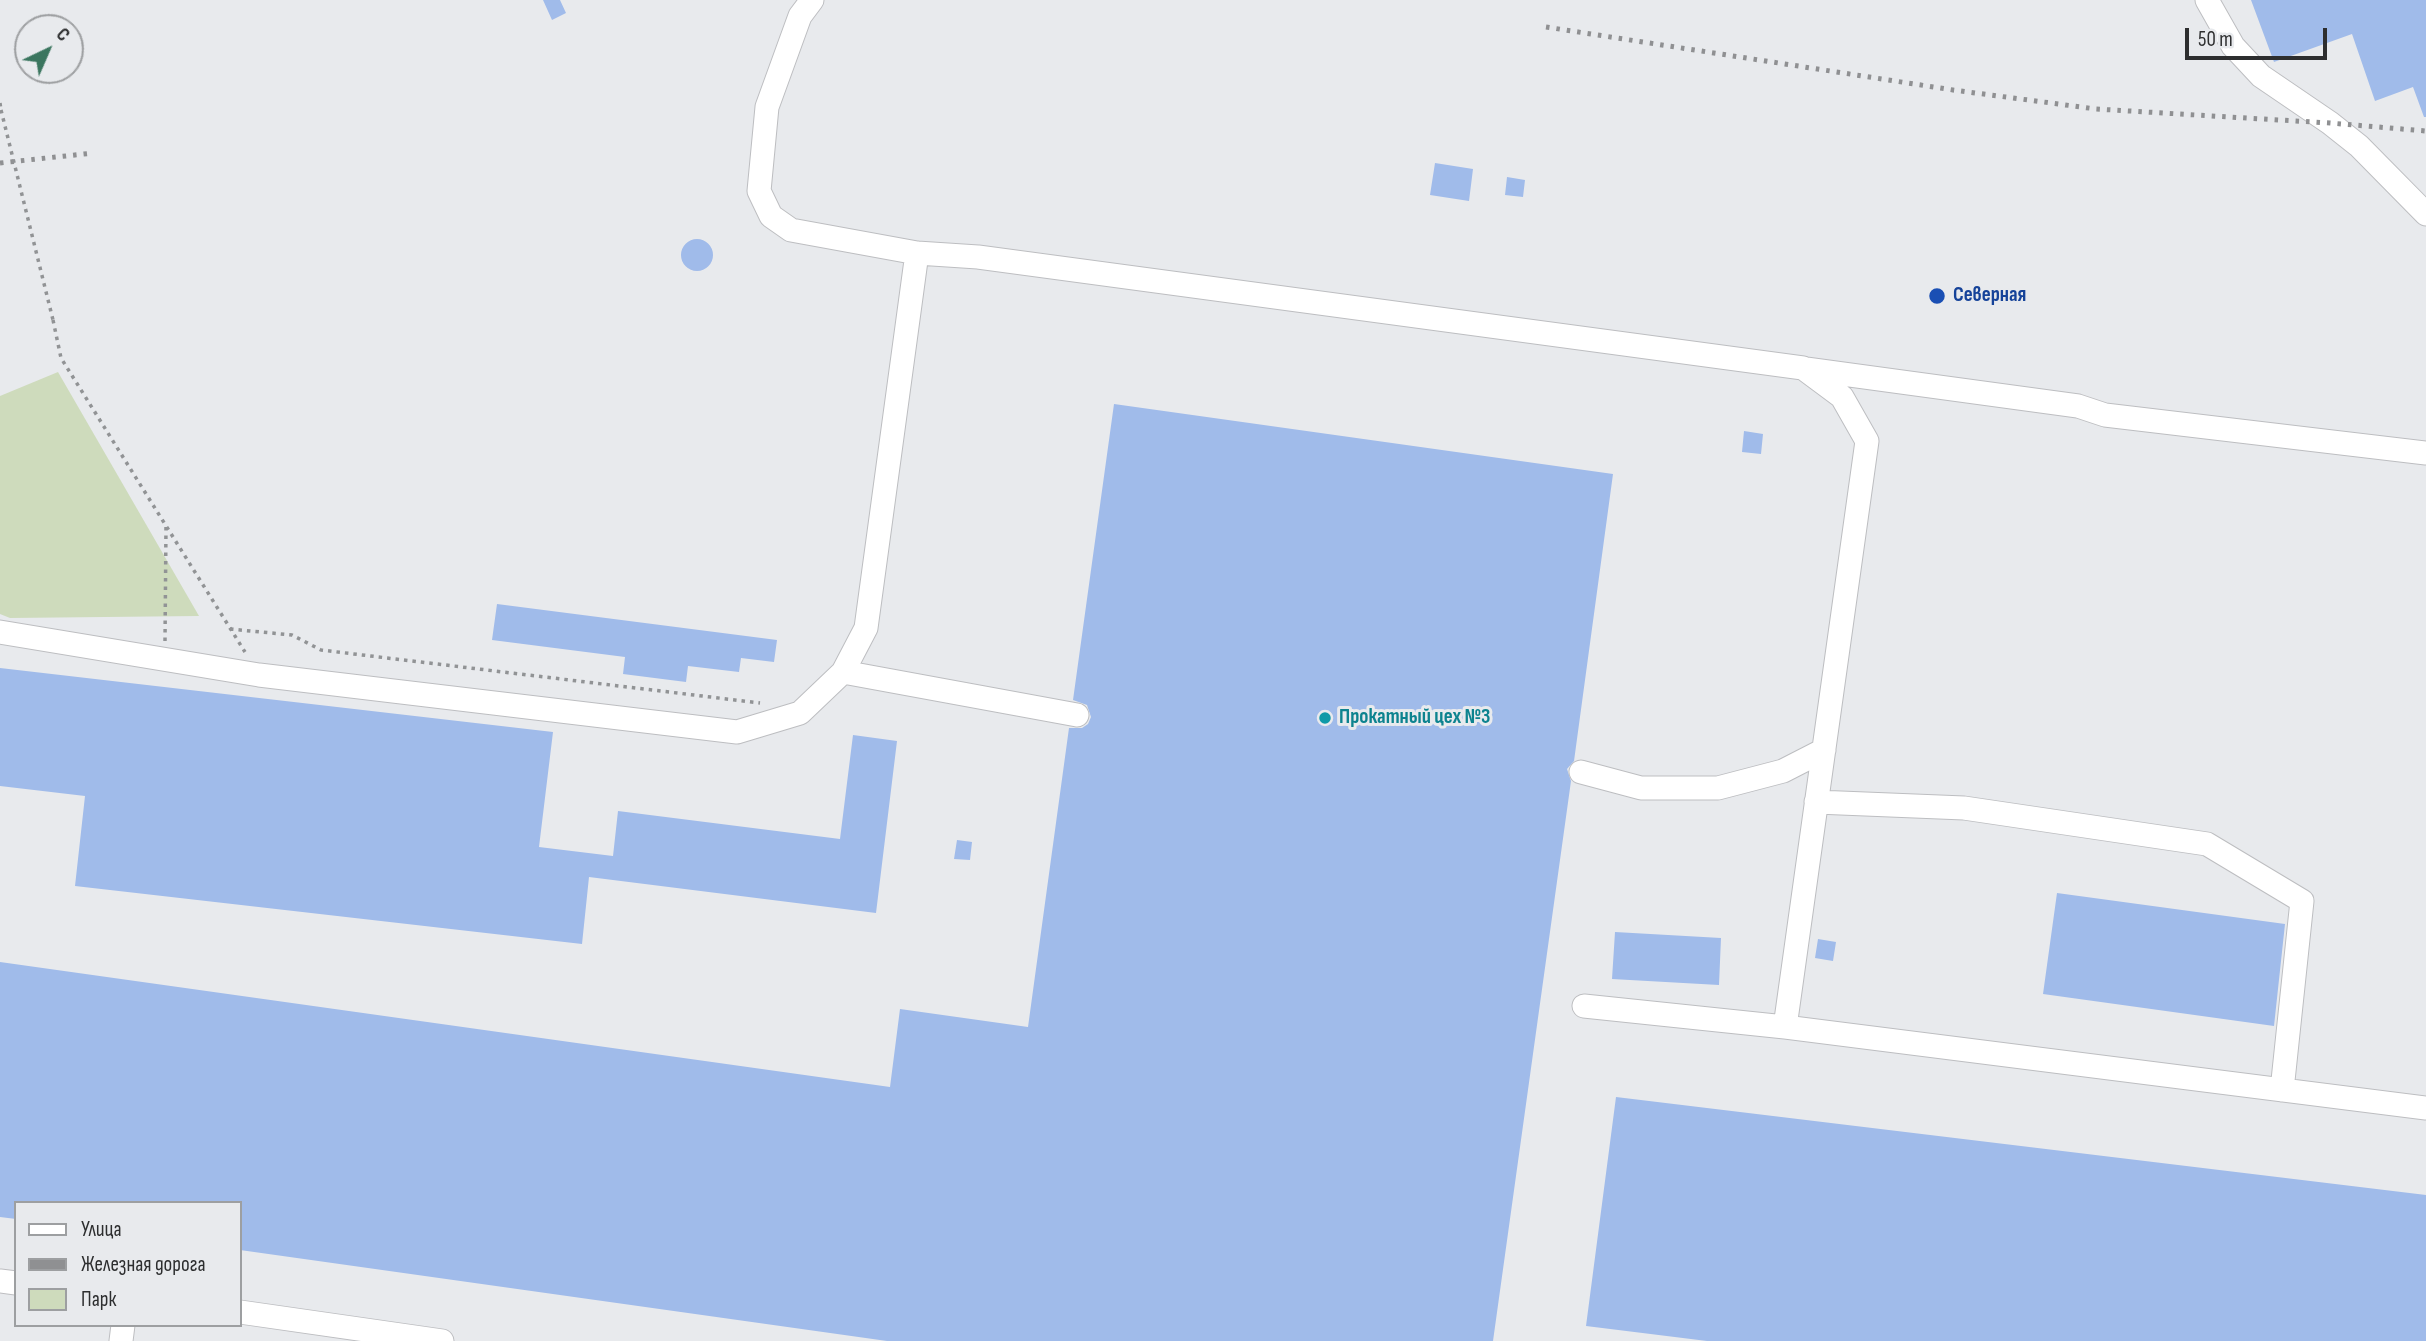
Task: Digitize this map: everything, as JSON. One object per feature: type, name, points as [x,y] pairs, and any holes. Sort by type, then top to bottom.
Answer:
[{"type":"lane","points":[[812,0],[800,16],[766,107],[759,191],[771,216],[791,230],[916,253],[978,257],[1803,368],[2077,406],[2105,415],[2426,453]]},
{"type":"lane","points":[[2207,0],[2232,46],[2261,76],[2359,146],[2426,214]]},
{"type":"lane","points":[[0,632],[258,675],[737,732],[800,713],[843,671],[866,628],[916,253]]},
{"type":"lane","points":[[1785,1027],[1867,441],[1842,397],[1803,368]]},
{"type":"lane","points":[[843,671],[1077,715]]},
{"type":"lane","points":[[1581,772],[1641,788],[1718,788],[1783,771],[1824,750]]},
{"type":"lane","points":[[1816,802],[1964,808],[2207,844],[2302,901],[2281,1090]]},
{"type":"lane","points":[[1584,1006],[1785,1027],[2426,1108]]},
{"type":"lane","points":[[242,1312],[442,1341]]},
{"type":"path","points":[[0,103],[61,358],[258,675]]},
{"type":"path","points":[[165,660],[166,524]]},
{"type":"path","points":[[230,629],[292,635],[321,650],[764,703]]},
{"type":"green space","points":[[58,372],[199,616],[10,618],[0,614],[0,396]]},
{"type":"building","points":[[543,0],[560,0],[566,13],[552,20]]},
{"type":"building","points":[[2251,0],[2426,0],[2426,117],[2413,87],[2375,101],[2352,34],[2274,62]]},
{"type":"building","points":[[1435,163],[1473,169],[1469,201],[1430,195]]},
{"type":"building","points":[[1507,177],[1525,180],[1523,197],[1505,195]]},
{"type":"building","points":[[697,239],[708,244],[713,255],[708,266],[697,271],[686,266],[681,255],[686,244]]},
{"type":"building","name":"Прокатный цех №3","points":[[1114,404],[1613,474],[1574,761],[1567,769],[1571,781],[1493,1341],[887,1341],[242,1250],[242,1201],[14,1201],[14,1219],[0,1217],[0,962],[890,1087],[900,1009],[1028,1027],[1069,728],[1082,728],[1088,724],[1091,717],[1087,705],[1073,700]]},
{"type":"building","points":[[1744,431],[1763,434],[1761,454],[1742,452]]},
{"type":"building","points":[[497,604],[777,640],[774,662],[741,658],[739,672],[688,666],[686,682],[623,674],[625,657],[492,640]]},
{"type":"building","points":[[0,668],[553,732],[539,847],[613,856],[618,811],[840,839],[853,735],[897,741],[876,913],[589,877],[582,944],[75,886],[85,796],[0,786]]},
{"type":"building","points":[[957,840],[972,842],[970,860],[954,859]]},
{"type":"building","points":[[2057,893],[2285,924],[2274,1026],[2043,994]]},
{"type":"building","points":[[1615,932],[1721,938],[1719,985],[1612,979]]},
{"type":"building","points":[[1818,939],[1836,942],[1833,961],[1815,958]]},
{"type":"building","points":[[1616,1097],[2426,1195],[2426,1341],[1707,1341],[1586,1326]]},
{"type":"railway","points":[[1546,27],[1953,90],[2096,109],[2426,131]]},
{"type":"railway","points":[[0,163],[93,153]]},
{"type":"place","name":"Северная","points":[[1937,296]]},
{"type":"place","name":"Прокатный цех №3","points":[[1325,718]]}]
